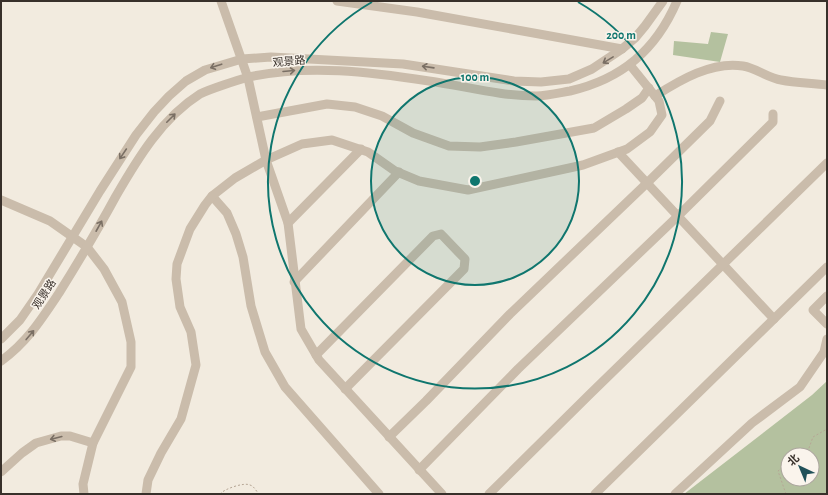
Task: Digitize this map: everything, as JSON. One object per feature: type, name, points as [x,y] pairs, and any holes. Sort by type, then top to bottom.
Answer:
[{"type":"street","points":[[221,1],[248,78],[266,160],[288,223],[294,282],[301,329],[316,355],[345,389],[442,494]]},
{"type":"street","points":[[337,1],[417,12],[622,49]]},
{"type":"street","name":"观景路","points":[[1,339],[20,320],[38,294],[120,157],[136,135],[154,112],[194,75],[205,70],[242,59],[270,57],[403,64],[514,81],[541,82],[569,79],[581,75],[614,56],[635,38],[663,1]]},
{"type":"street","name":"观景路","points":[[1,362],[21,345],[37,327],[87,247],[140,155],[177,112],[203,93],[248,78],[301,70],[391,75],[450,84],[486,92],[536,96],[554,95],[596,84],[613,76],[630,65],[653,43],[662,31],[678,1]]},
{"type":"street","points":[[146,494],[148,480],[161,452],[181,419],[196,365],[191,332],[180,307],[176,278],[177,264],[190,229],[212,196],[235,178],[266,160],[302,144],[332,140],[368,152],[399,172],[419,181],[468,190],[583,165],[627,149],[650,132],[662,115],[659,101],[630,65]]},
{"type":"street","points":[[655,96],[672,85],[694,74],[721,66],[744,66],[780,80],[827,85]]},
{"type":"street","points":[[257,117],[327,104],[355,107],[382,116],[413,133],[449,146],[480,147],[531,140],[594,128],[637,102],[649,88]]},
{"type":"street","points":[[389,438],[510,314],[710,121],[720,101]]},
{"type":"street","points":[[419,470],[518,369],[678,216],[773,122],[773,114]]},
{"type":"street","points":[[288,223],[361,149]]},
{"type":"street","points":[[618,152],[774,319]]},
{"type":"street","points":[[489,494],[827,163]]},
{"type":"street","points":[[294,282],[399,172]]},
{"type":"street","points":[[212,196],[227,213],[236,234],[243,257],[251,306],[265,352],[284,386],[378,494]]},
{"type":"street","points":[[1,200],[50,222],[73,236],[87,247],[104,269],[122,302],[131,342],[131,367],[94,443],[83,484],[84,494]]},
{"type":"street","points":[[316,355],[433,236],[441,234],[465,259],[464,269],[345,389]]},
{"type":"street","points":[[595,494],[827,267]]},
{"type":"street","points":[[827,296],[813,310],[827,324]]},
{"type":"street","points":[[675,494],[752,423],[800,387],[824,352],[827,339]]},
{"type":"street","points":[[1,472],[22,453],[36,443],[66,436],[94,443]]},
{"type":"path","points":[[809,447],[813,438],[827,429]]},
{"type":"path","points":[[220,494],[223,491],[247,483],[253,486],[259,494]]},
{"type":"green space","points":[[711,32],[728,34],[720,62],[673,55],[674,41],[708,44]]},
{"type":"green space","points":[[827,381],[827,494],[684,494],[812,395]]}]
